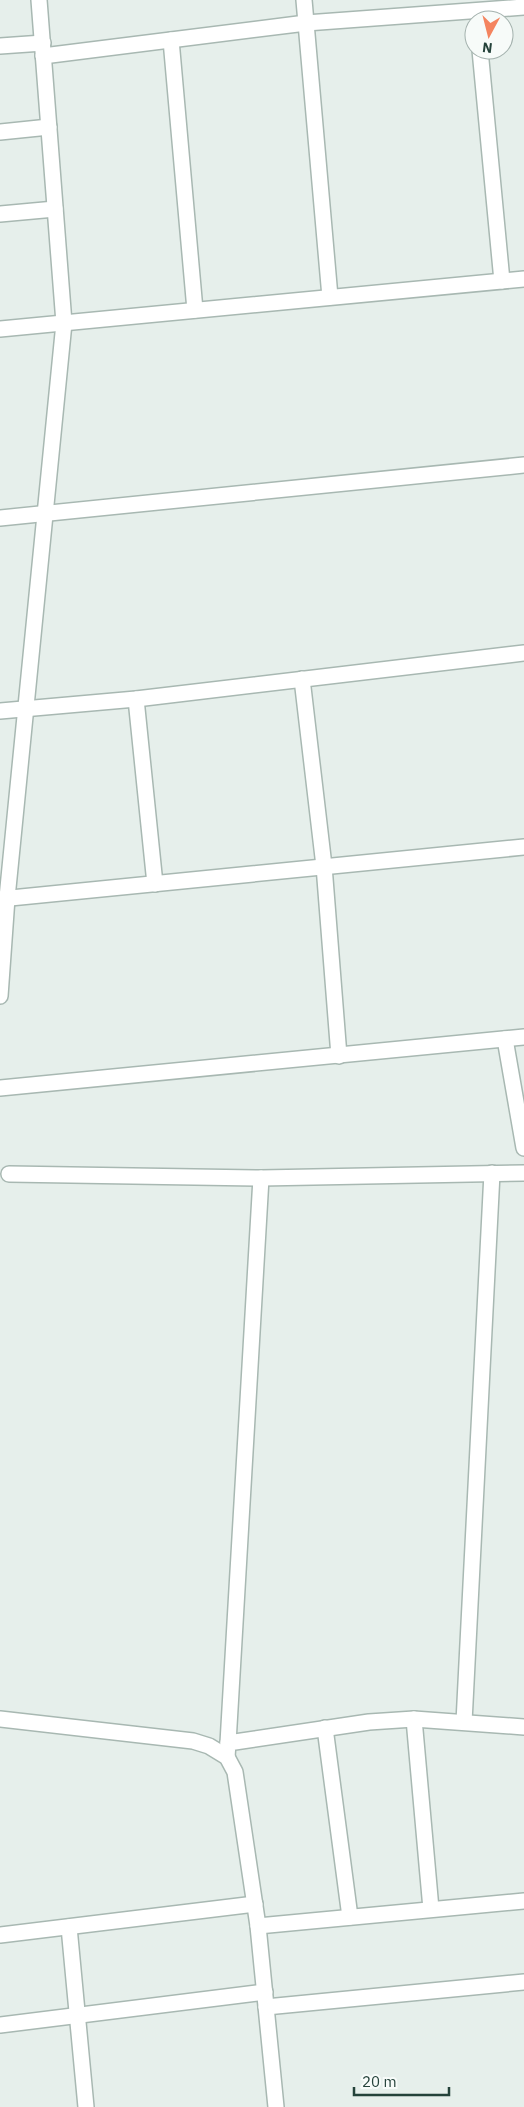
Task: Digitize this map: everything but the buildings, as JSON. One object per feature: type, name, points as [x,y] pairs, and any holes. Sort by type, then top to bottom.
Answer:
[{"type":"street","points":[[0,996],[4,898],[26,709],[64,323],[39,0]]},
{"type":"street","points":[[304,0],[330,297]]},
{"type":"street","points":[[476,10],[524,7]]},
{"type":"street","points":[[0,46],[43,49],[171,40],[306,23],[464,11]]},
{"type":"street","points":[[171,40],[195,310]]},
{"type":"street","points":[[481,60],[502,281]]},
{"type":"street","points":[[0,132],[49,127]]},
{"type":"street","points":[[0,214],[55,210]]},
{"type":"street","points":[[0,329],[524,278]]},
{"type":"street","points":[[0,518],[524,465]]},
{"type":"street","points":[[0,711],[136,699],[524,653]]},
{"type":"street","points":[[302,679],[324,866],[340,1056]]},
{"type":"street","points":[[136,699],[155,884]]},
{"type":"street","points":[[4,898],[524,847]]},
{"type":"street","points":[[0,1088],[524,1037]]},
{"type":"street","points":[[505,1039],[524,1148]]},
{"type":"street","points":[[9,1174],[260,1178],[524,1173]]},
{"type":"street","points":[[464,1722],[492,1174]]},
{"type":"street","points":[[260,1178],[228,1750],[235,1772],[258,1926],[276,2107]]},
{"type":"street","points":[[0,1719],[193,1741],[228,1750],[325,1728],[369,1722],[414,1719],[524,1727]]},
{"type":"street","points":[[414,1719],[431,1910]]},
{"type":"street","points":[[325,1728],[350,1917]]},
{"type":"street","points":[[258,1926],[524,1901]]},
{"type":"street","points":[[0,1935],[255,1904]]},
{"type":"street","points":[[70,1927],[86,2107]]},
{"type":"street","points":[[0,2024],[265,2000],[524,1982]]}]
